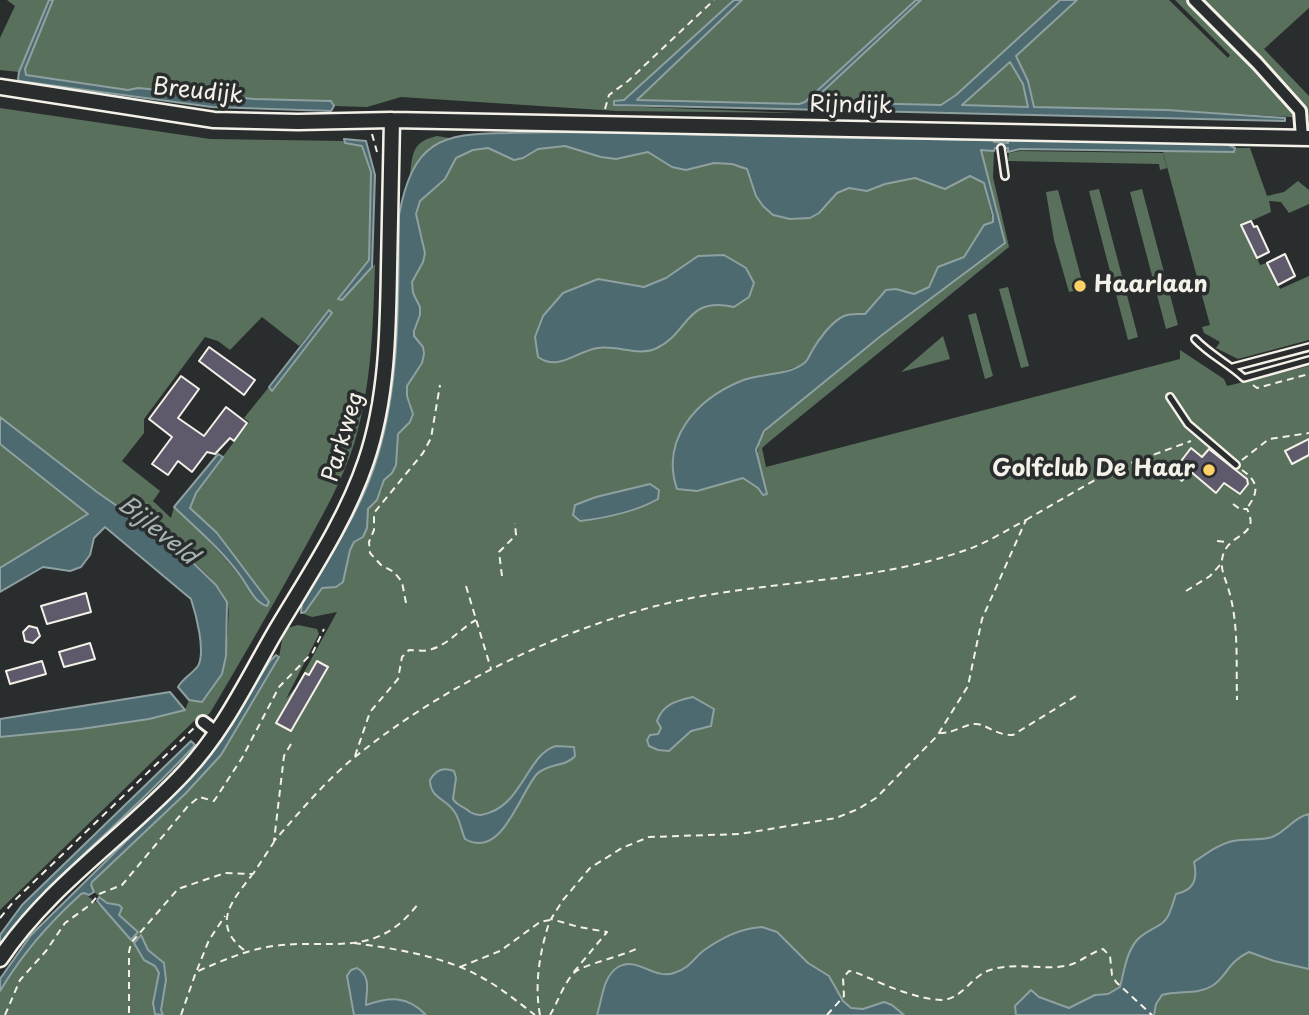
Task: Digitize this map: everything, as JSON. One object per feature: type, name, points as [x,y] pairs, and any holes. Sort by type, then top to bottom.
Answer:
[{"type":"street","points":[[1194,0],[1300,111],[1306,138]]},
{"type":"street","name":"Breudijk","points":[[0,87],[214,120],[392,120]]},
{"type":"street","name":"Rijndijk","points":[[392,120],[1001,141],[1306,138]]},
{"type":"street","name":"Parkweg","points":[[0,959],[33,915],[186,771],[216,732],[310,576],[343,514],[365,463],[376,424],[387,349],[392,120]]},
{"type":"street","points":[[203,722],[216,732]]},
{"type":"lane","points":[[1001,141],[1006,176]]},
{"type":"lane","points":[[1195,340],[1207,352],[1233,367],[1244,378],[1309,360]]},
{"type":"lane","points":[[1233,367],[1309,347]]},
{"type":"lane","points":[[1170,397],[1188,424],[1236,465]]},
{"type":"path","points":[[604,112],[609,95],[714,0]]},
{"type":"path","points":[[371,132],[380,161]]},
{"type":"path","points":[[1244,378],[1257,388],[1309,374]]},
{"type":"path","points":[[406,603],[402,582],[370,553],[369,542],[374,530],[374,513],[423,453],[431,438],[440,385]]},
{"type":"path","points":[[1247,509],[1257,491],[1255,483],[1236,465],[1269,439],[1309,433]]},
{"type":"path","points":[[181,1015],[209,940],[274,841],[302,809],[354,758],[418,713],[491,670],[555,641],[639,611],[708,595],[860,575],[970,549],[1112,470],[1203,437]]},
{"type":"path","points":[[1233,504],[1240,509],[1247,509]]},
{"type":"path","points":[[1186,591],[1210,576],[1221,564],[1229,542],[1251,527],[1247,509]]},
{"type":"path","points":[[540,1015],[536,995],[543,941],[551,919],[575,884],[590,868],[622,848],[649,837],[740,834],[836,818],[876,798],[939,733],[968,686],[982,619],[1026,520]]},
{"type":"path","points":[[502,576],[499,552],[516,535],[515,523]]},
{"type":"path","points":[[1217,541],[1229,542]]},
{"type":"path","points":[[1221,564],[1232,604],[1237,700]]},
{"type":"path","points":[[466,586],[491,670]]},
{"type":"path","points":[[354,758],[370,712],[398,679],[402,657],[409,650],[431,650],[442,645],[477,620]]},
{"type":"path","points":[[5,1015],[20,980],[46,951],[65,923],[90,905],[99,894],[122,885],[188,806],[199,797],[214,801],[242,758],[279,687],[313,652],[324,629]]},
{"type":"path","points":[[939,733],[951,733],[972,724],[983,725],[1002,735],[1013,735],[1076,696]]},
{"type":"path","points":[[0,918],[189,732],[203,722]]},
{"type":"path","points":[[274,841],[284,756],[291,744]]},
{"type":"path","points":[[129,1013],[131,943],[178,889],[225,873],[253,874]]},
{"type":"path","points":[[353,943],[382,936],[399,926],[418,904]]},
{"type":"path","points":[[226,915],[226,926],[232,939],[246,951]]},
{"type":"path","points":[[460,967],[500,951],[540,922],[551,919],[579,928],[607,932],[573,973],[550,1015]]},
{"type":"path","points":[[196,972],[246,951],[302,943],[353,943],[403,951],[460,967],[500,988],[535,1015]]},
{"type":"path","points":[[573,973],[636,949]]},
{"type":"path","points":[[827,1015],[844,996],[843,978],[849,971],[914,994],[942,1000],[954,997],[977,976],[990,970],[1069,966],[1094,951],[1103,949],[1110,956],[1115,982],[1152,1015]]},
{"type":"green space","points":[[7,0],[49,0],[19,72],[0,70],[0,38],[15,6]]},
{"type":"green space","points":[[53,0],[734,0],[624,100],[614,101],[617,106],[798,113],[617,111],[401,97],[367,107],[334,106],[330,101],[254,99],[139,88],[128,90],[26,75],[25,69]]},
{"type":"green space","points":[[742,0],[916,0],[805,102],[636,100]]},
{"type":"green space","points":[[921,0],[1060,0],[956,95],[941,105],[815,103],[819,95]]},
{"type":"green space","points":[[1077,0],[1169,0],[1228,58],[1230,55],[1175,0],[1309,0],[1309,8],[1264,49],[1309,96],[1309,118],[1167,110],[1034,107],[1028,81],[1016,56]]},
{"type":"green space","points":[[1011,62],[1023,84],[1028,107],[961,105]]},
{"type":"green space","points":[[0,108],[210,139],[343,141],[362,146],[371,172],[369,260],[342,300],[375,264],[372,332],[365,400],[354,444],[338,485],[210,713],[194,721],[0,910],[0,737],[149,719],[185,710],[189,700],[202,702],[214,686],[222,668],[229,611],[220,588],[189,558],[0,417]],"holes":[[[328,311],[272,390],[269,387],[244,418],[249,422],[196,492],[190,504],[192,512],[217,533],[259,602],[240,576],[174,507],[171,518],[153,501],[160,491],[122,461],[144,433],[144,419],[205,337],[218,341],[230,350],[262,317],[299,346]]]},
{"type":"green space","points":[[437,136],[449,138],[423,155],[410,175],[415,149],[423,141]]},
{"type":"green space","name":"Golfclub De Haar","points":[[565,146],[616,159],[648,152],[686,170],[714,163],[732,164],[747,169],[750,176],[809,218],[819,213],[842,189],[867,191],[915,178],[936,186],[954,185],[970,176],[984,184],[993,222],[984,225],[964,257],[939,267],[929,287],[914,294],[896,289],[879,296],[865,314],[846,315],[836,322],[802,365],[768,376],[742,380],[710,399],[692,415],[679,435],[758,488],[765,488],[759,470],[759,445],[773,422],[1004,243],[981,150],[994,151],[993,177],[1009,247],[762,448],[766,467],[1180,359],[1180,350],[1224,379],[1227,386],[1309,366],[1309,1015],[0,1015],[0,993],[4,983],[36,939],[63,911],[84,893],[103,908],[112,904],[106,903],[91,889],[92,882],[186,793],[221,755],[279,657],[284,629],[298,625],[317,629],[319,634],[286,699],[296,687],[337,612],[312,617],[301,613],[305,612],[322,588],[336,587],[343,582],[350,550],[368,509],[382,490],[384,480],[395,463],[398,433],[410,422],[411,404],[407,396],[407,386],[423,347],[414,336],[420,307],[413,293],[412,282],[423,262],[423,240],[416,214],[420,201],[445,179],[456,158],[473,150],[488,148],[514,160],[538,149]]},
{"type":"green space","points":[[1235,148],[1250,148],[1267,196],[1284,192],[1298,181],[1309,190],[1309,204],[1289,213],[1281,202],[1269,201],[1271,212],[1242,225],[1260,265],[1267,263],[1280,289],[1309,276],[1309,340],[1238,359],[1216,348],[1220,342],[1204,333],[1202,327],[1210,325],[1163,152],[1234,152]]},
{"type":"green space","points":[[1009,153],[1163,153],[1167,168],[1160,170],[1159,164],[1008,161]]},
{"type":"green space","points":[[1099,189],[1138,337],[1128,340],[1089,191]]},
{"type":"green space","points":[[1142,189],[1178,325],[1166,329],[1130,192]]},
{"type":"green space","points":[[1058,190],[1084,289],[1069,292],[1054,240],[1046,192]]},
{"type":"green space","points":[[1008,287],[1029,366],[1021,368],[999,289]]},
{"type":"green space","points":[[976,313],[993,376],[985,379],[968,315]]},
{"type":"green space","points":[[943,336],[950,359],[901,372]]},
{"type":"green space","points":[[0,444],[88,514],[0,568]]},
{"type":"water","points":[[49,0],[53,0],[25,69],[26,75],[128,90],[138,88],[254,99],[331,101],[334,106],[331,111],[212,107],[19,81],[19,72]]},
{"type":"water","points":[[734,0],[742,0],[637,100],[805,102],[916,0],[921,0],[819,95],[815,102],[941,105],[956,95],[1060,0],[1077,0],[1016,56],[1028,81],[1034,107],[1167,110],[1285,118],[1285,121],[614,105],[614,101],[624,100]],"holes":[[[1010,62],[1023,84],[1028,107],[962,105]]]},
{"type":"water","points":[[583,132],[994,140],[1008,143],[1008,140],[1227,144],[1235,148],[1234,152],[1020,149],[1008,152],[1008,148],[981,150],[1005,243],[882,335],[764,431],[756,450],[767,494],[763,495],[743,478],[697,491],[677,489],[673,471],[674,454],[686,423],[710,398],[725,389],[748,378],[789,371],[803,364],[822,336],[839,318],[865,314],[886,290],[896,289],[914,294],[929,287],[938,267],[964,257],[984,225],[993,222],[984,183],[970,176],[945,189],[915,178],[867,191],[849,188],[837,193],[819,213],[810,218],[790,219],[773,215],[763,206],[756,196],[747,169],[732,164],[714,163],[686,170],[672,167],[648,152],[616,159],[565,146],[538,149],[514,160],[488,148],[473,150],[456,158],[445,179],[420,201],[416,214],[425,253],[412,282],[413,293],[420,307],[414,336],[423,347],[424,354],[422,363],[407,386],[413,414],[410,422],[398,434],[396,465],[384,480],[377,500],[368,509],[367,528],[363,537],[354,542],[350,550],[343,582],[336,587],[322,588],[305,612],[301,613],[302,602],[364,494],[378,455],[391,396],[397,336],[399,215],[412,171],[421,157],[433,147],[464,136]]},
{"type":"water","points":[[344,139],[366,141],[375,175],[372,267],[342,300],[338,299],[369,260],[371,172],[362,146],[345,143]]},
{"type":"water","points":[[724,255],[746,268],[754,283],[749,297],[734,307],[718,305],[697,311],[668,341],[650,350],[598,348],[560,362],[546,361],[538,357],[535,337],[543,316],[563,293],[598,279],[644,287],[666,278],[698,256]]},
{"type":"water","points":[[329,310],[332,313],[272,391],[269,387]]},
{"type":"water","points":[[0,417],[97,492],[180,550],[216,585],[227,602],[226,656],[222,674],[202,702],[189,700],[178,687],[198,666],[200,660],[199,633],[191,599],[105,527],[94,538],[90,555],[81,567],[70,571],[43,567],[0,592],[0,568],[88,514],[0,444]]},
{"type":"water","points":[[218,454],[223,457],[196,493],[190,508],[217,533],[269,602],[267,606],[256,598],[235,568],[174,507]]},
{"type":"water","points":[[650,484],[659,490],[658,499],[640,508],[580,521],[573,515],[575,505]]},
{"type":"water","points":[[276,655],[279,657],[221,755],[186,793],[92,882],[94,892],[89,895],[81,894],[47,928],[17,964],[0,991],[0,979],[31,935],[208,758]]},
{"type":"water","points":[[170,692],[185,710],[149,719],[81,729],[0,737],[0,719]]},
{"type":"water","points":[[693,697],[714,709],[711,726],[691,731],[669,751],[649,746],[647,740],[650,735],[658,734],[661,728],[657,721],[663,711],[676,702]]},
{"type":"water","points":[[191,741],[195,745],[70,867],[0,944],[0,935],[22,905]]},
{"type":"water","points":[[556,746],[574,747],[575,756],[537,774],[508,822],[489,841],[478,843],[465,839],[456,814],[432,791],[430,780],[437,772],[443,769],[454,771],[456,778],[453,799],[473,814],[491,812],[511,798],[539,758]]},
{"type":"water","points":[[1309,814],[1309,969],[1249,952],[1236,960],[1221,978],[1206,989],[1162,995],[1156,1004],[1154,1015],[1016,1015],[1015,1006],[1031,990],[1039,997],[1069,1008],[1095,995],[1108,994],[1120,987],[1133,945],[1167,918],[1176,894],[1191,887],[1195,879],[1194,862],[1228,842],[1272,837]]},
{"type":"water","points":[[99,897],[122,908],[119,915],[138,932],[131,940],[97,901]]},
{"type":"water","points":[[762,927],[777,932],[808,963],[829,976],[843,1001],[851,1008],[863,1009],[884,1002],[904,1015],[597,1015],[606,982],[618,967],[632,964],[659,973],[674,973],[684,969],[703,951],[724,938],[746,929]]},
{"type":"water","points":[[141,935],[148,950],[164,963],[166,980],[161,1010],[163,1015],[155,1014],[153,1003],[159,973],[155,966],[144,960],[134,943]]},
{"type":"water","points":[[357,968],[366,980],[366,1005],[390,999],[405,1001],[426,1015],[354,1015],[347,976],[351,970]]},
{"type":"building","points":[[1251,221],[1254,227],[1257,226],[1269,252],[1257,258],[1241,225]]},
{"type":"building","points":[[1285,254],[1295,276],[1278,285],[1267,263]]},
{"type":"building","points":[[209,347],[255,380],[244,395],[199,361]]},
{"type":"building","points":[[181,376],[199,389],[178,418],[204,436],[226,407],[247,423],[234,441],[230,438],[215,454],[207,452],[192,472],[178,461],[168,475],[152,464],[172,437],[149,419]]},
{"type":"building","points":[[1309,439],[1309,455],[1292,464],[1285,451]]},
{"type":"building","points":[[1191,448],[1202,457],[1209,449],[1247,479],[1248,484],[1240,494],[1224,483],[1216,493],[1190,471],[1182,481],[1172,473]]},
{"type":"building","points":[[86,593],[91,612],[47,624],[41,606]]},
{"type":"building","points":[[29,626],[37,628],[40,636],[33,643],[25,641],[23,632]]},
{"type":"building","points":[[90,643],[95,659],[64,667],[59,652]]},
{"type":"building","points":[[42,661],[46,674],[10,684],[6,671]]},
{"type":"building","points":[[317,661],[328,667],[291,731],[276,723],[305,673],[309,675]]},
{"type":"place","name":"Haarlaan","points":[[1080,286]]},
{"type":"place","name":"Golfclub De Haar","points":[[1209,470]]},
{"type":"water label","name":"Bijleveld","points":[[157,531]]}]
